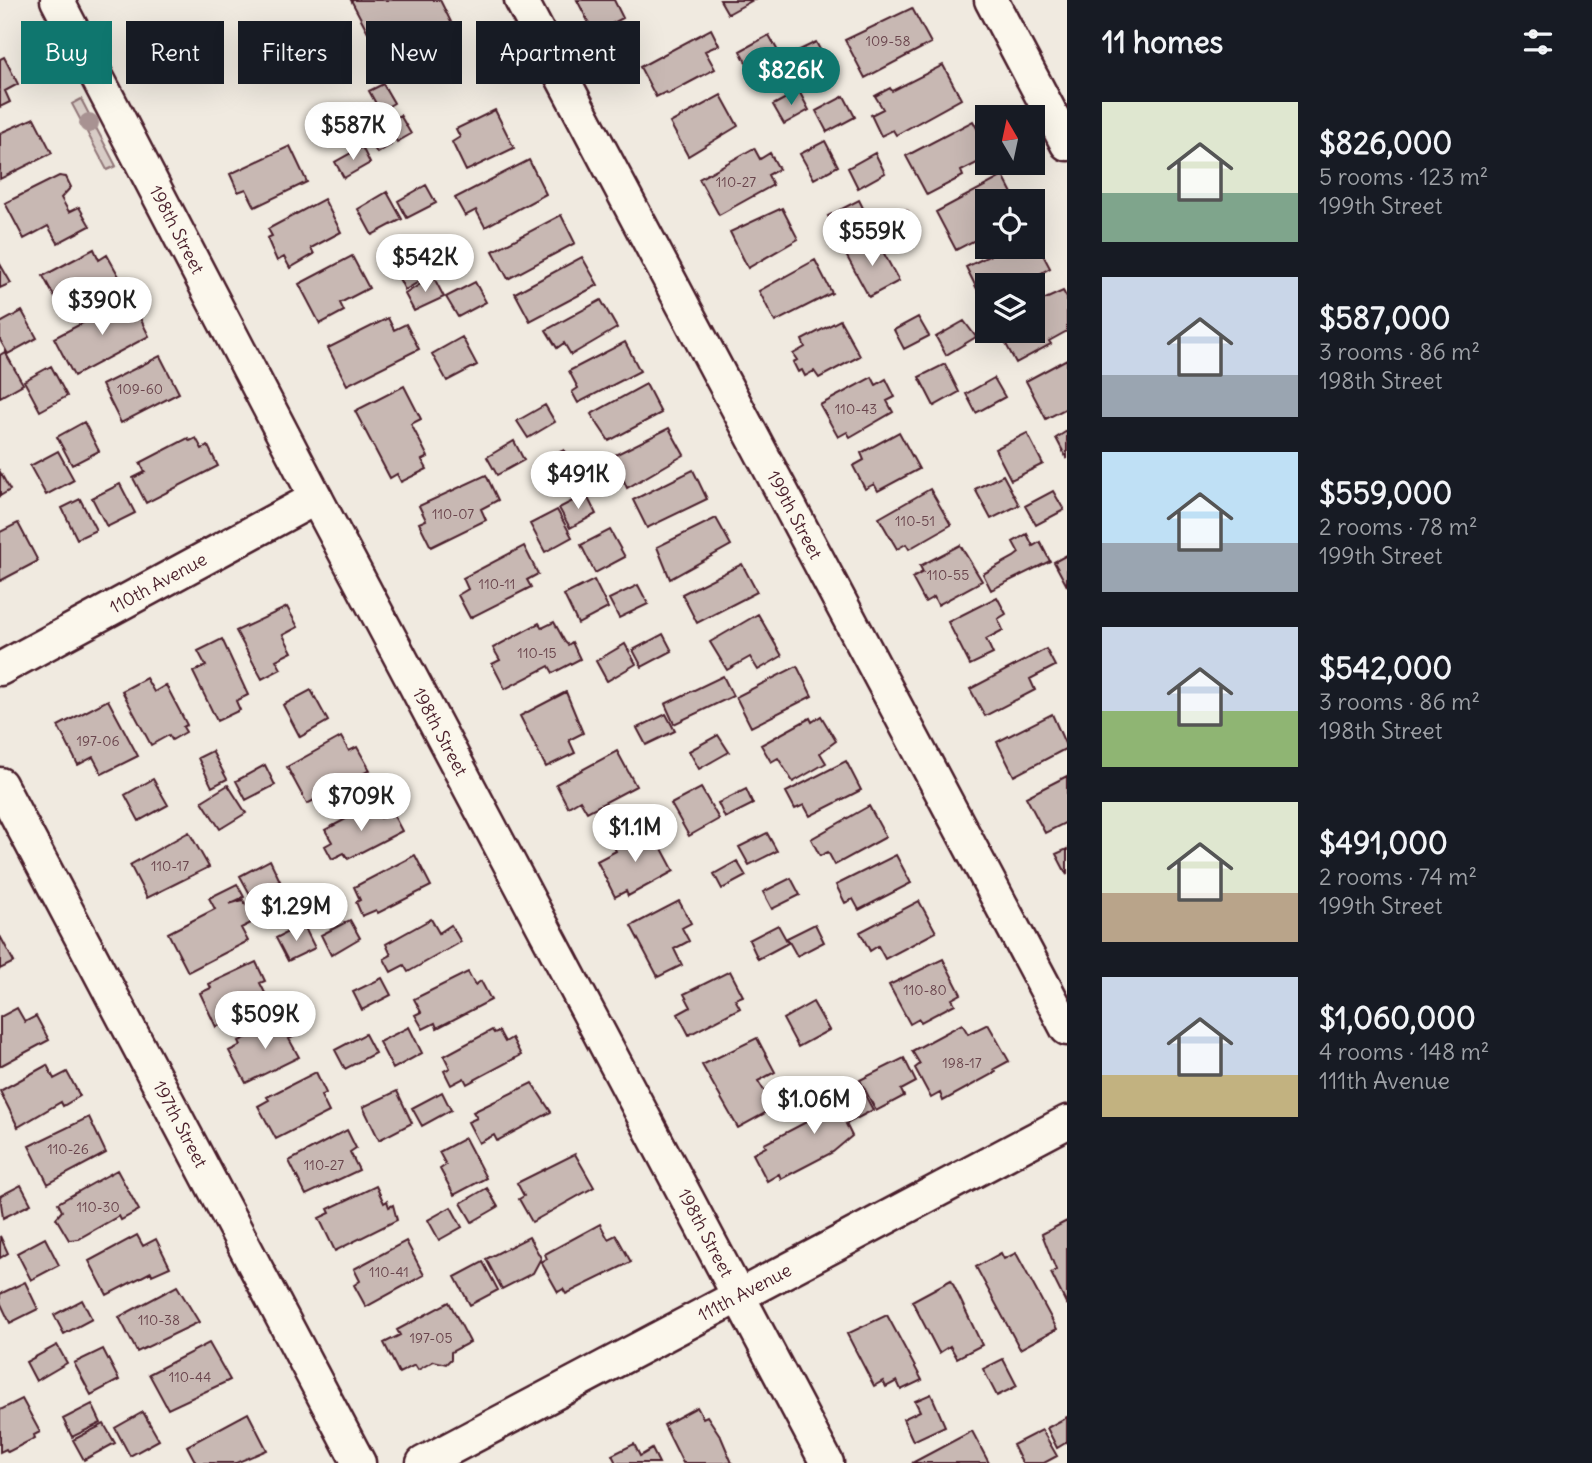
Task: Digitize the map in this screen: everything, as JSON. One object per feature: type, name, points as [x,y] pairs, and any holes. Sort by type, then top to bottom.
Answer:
[{"type":"street","name":"198th Street","points":[[57,0],[316,498],[827,1463]]},
{"type":"street","name":"199th Street","points":[[521,0],[1067,1030]]},
{"type":"street","points":[[991,0],[1067,144]]},
{"type":"street","name":"110th Avenue","points":[[0,669],[316,498]]},
{"type":"street","name":"197th Street","points":[[0,784],[359,1463]]},
{"type":"street","name":"111th Avenue","points":[[423,1463],[1067,1122]]},
{"type":"shaded area","points":[[81,99],[116,166],[107,170],[72,104]]},
{"type":"building","points":[[351,0],[440,0],[450,21],[366,21],[366,28]]},
{"type":"building","points":[[577,0],[614,0],[623,18],[617,21],[588,21]]},
{"type":"building","points":[[720,0],[753,0],[728,14]]},
{"type":"building","points":[[912,8],[931,43],[865,78],[845,40]]},
{"type":"building","points":[[711,29],[719,45],[705,51],[715,69],[668,94],[666,92],[656,97],[640,67]]},
{"type":"building","points":[[769,35],[779,53],[750,70],[740,51]]},
{"type":"building","points":[[816,42],[826,61],[797,75],[787,56]]},
{"type":"building","points":[[4,57],[18,84],[5,91],[10,102],[0,107],[0,59]]},
{"type":"building","points":[[943,65],[961,99],[896,135],[893,130],[881,136],[871,115],[883,109],[875,96],[890,88],[892,91]]},
{"type":"building","points":[[383,84],[394,103],[380,111],[369,91]]},
{"type":"building","points":[[799,91],[809,110],[784,124],[773,105]]},
{"type":"building","points":[[721,95],[738,126],[688,156],[670,123]]},
{"type":"building","points":[[844,96],[855,117],[827,132],[816,111]]},
{"type":"building","points":[[495,110],[514,148],[466,171],[452,142],[460,137],[456,129]]},
{"type":"building","points":[[400,115],[411,134],[397,142],[386,123]]},
{"type":"building","points":[[34,118],[52,153],[0,179],[0,133]]},
{"type":"building","points":[[973,121],[975,125],[975,164],[961,171],[963,176],[927,195],[906,156]]},
{"type":"building","points":[[380,126],[391,145],[377,153],[366,134]]},
{"type":"building","points":[[825,141],[838,166],[814,179],[800,154]]},
{"type":"building","points":[[290,146],[307,182],[255,207],[246,189],[238,192],[230,174]]},
{"type":"building","points":[[362,147],[370,163],[344,178],[335,162]]},
{"type":"building","points":[[754,148],[760,159],[770,153],[779,169],[768,175],[773,185],[719,215],[699,179]]},
{"type":"building","points":[[875,153],[885,173],[858,188],[848,168]]},
{"type":"building","points":[[529,160],[546,194],[485,227],[476,210],[465,216],[455,198]]},
{"type":"building","points":[[59,176],[66,177],[71,187],[61,198],[69,212],[79,207],[90,226],[58,243],[48,226],[24,239],[5,203]]},
{"type":"building","points":[[1003,176],[1010,189],[979,189]]},
{"type":"building","points":[[426,185],[436,203],[407,218],[398,201]]},
{"type":"building","points":[[975,191],[975,240],[956,250],[936,212]]},
{"type":"building","points":[[387,192],[402,219],[372,235],[358,209]]},
{"type":"building","points":[[324,199],[341,232],[311,248],[314,254],[290,268],[284,257],[277,261],[267,238],[272,236],[268,229]]},
{"type":"building","points":[[859,200],[871,224],[840,240],[828,216]]},
{"type":"building","points":[[782,208],[798,239],[748,268],[730,232]]},
{"type":"building","points":[[908,211],[915,229],[885,244],[875,225]]},
{"type":"building","points":[[561,215],[575,243],[508,279],[493,251]]},
{"type":"building","points":[[876,239],[899,281],[869,297],[846,255]]},
{"type":"building","points":[[454,240],[463,260],[436,273],[426,254]]},
{"type":"building","points":[[402,243],[409,255],[416,251],[430,275],[405,290],[386,253]]},
{"type":"building","points":[[94,249],[99,260],[107,255],[120,278],[61,309],[43,276]]},
{"type":"building","points":[[352,256],[369,288],[340,303],[344,311],[320,324],[299,284]]},
{"type":"building","points":[[582,257],[598,285],[530,321],[515,293]]},
{"type":"building","points":[[982,259],[1045,259],[1050,268],[1041,273],[975,273],[975,285],[966,267]]},
{"type":"building","points":[[815,260],[832,293],[775,322],[759,291]]},
{"type":"building","points":[[0,264],[11,283],[0,288]]},
{"type":"building","points":[[433,276],[444,297],[414,311],[405,294]]},
{"type":"building","points":[[475,282],[486,302],[458,317],[446,297]]},
{"type":"building","points":[[1063,291],[1067,298],[1067,331],[1049,341],[1051,344],[1016,363],[1005,343],[1045,343],[1045,299]]},
{"type":"building","points":[[130,298],[149,336],[74,376],[54,338]]},
{"type":"building","points":[[601,300],[617,328],[571,355],[564,343],[557,348],[546,330]]},
{"type":"building","points":[[22,311],[37,338],[8,354],[0,340],[0,323]]},
{"type":"building","points":[[918,317],[929,336],[904,349],[894,330]]},
{"type":"building","points":[[388,318],[394,330],[406,324],[419,349],[347,385],[328,348]]},
{"type":"building","points":[[840,320],[860,356],[819,378],[814,371],[805,376],[802,370],[798,372],[793,362],[797,360],[793,354],[805,347],[802,340]]},
{"type":"building","points":[[964,321],[975,336],[946,355],[936,337]]},
{"type":"building","points":[[462,337],[477,365],[447,381],[432,354]]},
{"type":"building","points":[[625,342],[640,371],[578,403],[572,392],[578,388],[569,371]]},
{"type":"building","points":[[5,352],[23,384],[0,397],[0,355]]},
{"type":"building","points":[[160,356],[179,393],[121,423],[102,385]]},
{"type":"building","points":[[1067,359],[1067,408],[1046,419],[1026,381]]},
{"type":"building","points":[[945,364],[959,392],[934,406],[919,377]]},
{"type":"building","points":[[51,366],[67,396],[40,411],[24,381]]},
{"type":"building","points":[[872,377],[876,385],[886,379],[895,397],[887,401],[893,412],[850,437],[847,432],[838,437],[820,405]]},
{"type":"building","points":[[994,378],[1005,397],[976,413],[966,394]]},
{"type":"building","points":[[646,384],[661,413],[609,441],[591,414]]},
{"type":"building","points":[[404,386],[421,419],[411,424],[428,457],[422,460],[427,469],[401,482],[397,474],[390,478],[355,411]]},
{"type":"building","points":[[545,405],[555,422],[528,438],[517,421]]},
{"type":"building","points":[[84,422],[99,451],[72,465],[57,437]]},
{"type":"building","points":[[669,428],[684,455],[627,488],[613,456]]},
{"type":"building","points":[[1067,431],[1067,459],[1056,438]]},
{"type":"building","points":[[899,432],[919,469],[878,491],[874,484],[865,489],[853,466],[864,460],[861,453]]},
{"type":"building","points":[[1027,433],[1043,464],[1011,480],[995,449]]},
{"type":"building","points":[[188,438],[190,441],[196,438],[202,449],[208,446],[218,466],[146,503],[133,478],[145,472],[140,463]]},
{"type":"building","points":[[514,441],[524,460],[497,475],[487,457]]},
{"type":"building","points":[[564,450],[574,471],[545,484],[535,464]]},
{"type":"building","points":[[58,451],[74,480],[46,495],[30,466]]},
{"type":"building","points":[[693,470],[707,499],[647,528],[633,500]]},
{"type":"building","points":[[0,472],[10,490],[0,496]]},
{"type":"building","points":[[486,475],[498,500],[481,509],[486,520],[431,547],[419,523],[426,520],[419,506]]},
{"type":"building","points":[[1003,475],[1019,505],[991,519],[975,489]]},
{"type":"building","points":[[120,484],[135,513],[107,527],[92,498]]},
{"type":"building","points":[[930,489],[951,525],[909,549],[906,544],[897,549],[879,518]]},
{"type":"building","points":[[1053,491],[1064,510],[1036,525],[1025,506]]},
{"type":"building","points":[[586,494],[596,514],[570,528],[559,508]]},
{"type":"building","points":[[80,499],[96,530],[77,539],[62,508]]},
{"type":"building","points":[[557,510],[572,537],[545,552],[530,524]]},
{"type":"building","points":[[716,518],[731,545],[670,579],[657,547]]},
{"type":"building","points":[[18,523],[38,561],[0,581],[0,532]]},
{"type":"building","points":[[610,530],[625,557],[595,573],[581,545]]},
{"type":"building","points":[[1027,534],[1033,546],[1040,542],[1050,561],[991,590],[983,574],[1019,553],[1013,542]]},
{"type":"building","points":[[960,545],[982,581],[938,605],[934,597],[925,602],[912,578],[923,572],[920,566]]},
{"type":"building","points":[[524,546],[538,574],[527,580],[531,587],[470,618],[458,595],[468,589],[463,578]]},
{"type":"building","points":[[1067,555],[1067,586],[1054,562]]},
{"type":"building","points":[[742,564],[757,592],[697,623],[682,594]]},
{"type":"building","points":[[594,580],[608,608],[578,624],[564,595]]},
{"type":"building","points":[[638,585],[648,604],[619,618],[609,599]]},
{"type":"building","points":[[997,597],[1006,614],[998,619],[1003,630],[986,639],[993,654],[970,665],[948,622]]},
{"type":"building","points":[[287,607],[298,627],[283,635],[292,652],[276,660],[281,669],[262,679],[236,631]]},
{"type":"building","points":[[758,614],[782,656],[758,670],[750,657],[727,670],[710,642]]},
{"type":"building","points":[[554,622],[565,642],[568,645],[572,642],[580,659],[553,673],[549,666],[505,689],[492,664],[500,660],[493,648],[539,623],[542,628]]},
{"type":"building","points":[[663,634],[672,651],[642,667],[633,650]]},
{"type":"building","points":[[222,639],[248,695],[236,701],[240,710],[217,721],[193,672],[206,666],[198,651]]},
{"type":"building","points":[[625,644],[636,664],[607,681],[596,661]]},
{"type":"building","points":[[1046,649],[1055,666],[1030,679],[1035,690],[985,716],[970,689]]},
{"type":"building","points":[[797,666],[812,696],[751,727],[736,697]]},
{"type":"building","points":[[723,676],[733,696],[674,724],[665,704]]},
{"type":"building","points":[[146,678],[154,692],[166,685],[187,725],[183,727],[186,732],[172,740],[169,735],[151,745],[122,691]]},
{"type":"building","points":[[311,690],[328,721],[300,737],[283,705]]},
{"type":"building","points":[[566,692],[583,733],[569,740],[575,753],[546,767],[520,716]]},
{"type":"building","points":[[108,700],[138,756],[102,774],[93,757],[78,765],[58,726]]},
{"type":"building","points":[[666,714],[675,731],[646,745],[637,728]]},
{"type":"building","points":[[1052,714],[1067,748],[1014,776],[997,742]]},
{"type":"building","points":[[821,716],[836,741],[820,753],[826,763],[793,782],[778,758],[771,762],[761,745],[810,718],[812,722]]},
{"type":"building","points":[[718,735],[729,752],[699,769],[689,751]]},
{"type":"building","points":[[341,737],[349,751],[357,747],[370,770],[307,804],[287,767]]},
{"type":"building","points":[[212,751],[227,779],[212,787],[198,758]]},
{"type":"building","points":[[617,751],[636,786],[587,812],[580,800],[568,807],[556,784]]},
{"type":"building","points":[[846,761],[861,790],[810,816],[804,805],[795,809],[786,792]]},
{"type":"building","points":[[265,765],[275,785],[246,800],[236,781]]},
{"type":"building","points":[[1067,776],[1067,822],[1045,833],[1026,797]]},
{"type":"building","points":[[153,779],[168,805],[139,821],[125,795]]},
{"type":"building","points":[[228,785],[246,813],[220,829],[202,801]]},
{"type":"building","points":[[701,788],[719,819],[689,836],[671,804]]},
{"type":"building","points":[[746,789],[753,804],[725,818],[718,803]]},
{"type":"building","points":[[372,805],[381,818],[392,812],[402,831],[348,859],[344,853],[332,859],[325,846],[332,842],[325,830]]},
{"type":"building","points":[[869,806],[886,837],[835,865],[828,852],[820,856],[811,839]]},
{"type":"building","points":[[651,828],[674,871],[628,896],[626,891],[615,897],[597,861],[616,851],[614,847]]},
{"type":"building","points":[[189,832],[209,867],[147,898],[130,865]]},
{"type":"building","points":[[767,833],[777,851],[749,865],[739,847]]},
{"type":"building","points":[[1067,849],[1067,875],[1056,854]]},
{"type":"building","points":[[415,855],[431,886],[378,913],[376,910],[362,916],[356,902],[360,900],[354,887]]},
{"type":"building","points":[[896,855],[911,883],[859,910],[853,899],[845,903],[836,885]]},
{"type":"building","points":[[270,860],[280,881],[251,896],[240,876]]},
{"type":"building","points":[[737,861],[746,876],[722,889],[714,874]]},
{"type":"building","points":[[791,878],[800,895],[772,909],[763,892]]},
{"type":"building","points":[[237,884],[244,897],[229,904],[243,900],[255,921],[241,928],[248,941],[188,972],[168,933],[215,909],[209,898]]},
{"type":"building","points":[[679,901],[691,923],[682,928],[689,941],[674,949],[682,965],[658,977],[631,926]]},
{"type":"building","points":[[919,901],[936,932],[885,959],[878,946],[870,951],[860,932]]},
{"type":"building","points":[[431,919],[439,933],[451,925],[461,942],[408,972],[404,965],[391,972],[384,959],[391,955],[386,944]]},
{"type":"building","points":[[350,920],[360,938],[331,955],[321,935]]},
{"type":"building","points":[[303,924],[315,948],[288,961],[276,938]]},
{"type":"building","points":[[815,924],[824,942],[797,956],[787,938]]},
{"type":"building","points":[[778,925],[788,943],[758,959],[749,940]]},
{"type":"building","points":[[0,936],[14,962],[0,969]]},
{"type":"building","points":[[943,959],[961,994],[952,999],[955,1004],[921,1022],[919,1019],[910,1024],[889,985]]},
{"type":"building","points":[[256,962],[265,981],[260,983],[269,1001],[216,1027],[200,993],[211,988],[209,984]]},
{"type":"building","points":[[730,971],[743,996],[735,999],[740,1008],[689,1035],[678,1014],[691,1007],[684,994]]},
{"type":"building","points":[[468,972],[475,985],[481,981],[491,1000],[437,1028],[435,1023],[423,1029],[415,1015],[421,1012],[414,999]]},
{"type":"building","points":[[382,978],[391,995],[362,1010],[353,992]]},
{"type":"building","points":[[813,1002],[829,1030],[798,1047],[783,1019]]},
{"type":"building","points":[[17,1008],[25,1022],[36,1016],[49,1040],[0,1066],[0,1017]]},
{"type":"building","points":[[288,1018],[297,1035],[289,1039],[299,1057],[246,1083],[229,1051],[241,1045],[239,1041]]},
{"type":"building","points":[[962,1024],[968,1034],[988,1024],[1009,1061],[994,1069],[996,1072],[943,1101],[940,1093],[931,1098],[915,1068],[920,1064],[912,1051]]},
{"type":"building","points":[[409,1027],[422,1053],[393,1069],[379,1042]]},
{"type":"building","points":[[492,1030],[494,1033],[499,1031],[505,1042],[512,1038],[521,1055],[467,1084],[464,1078],[451,1085],[444,1071],[450,1068],[444,1056]]},
{"type":"building","points":[[365,1034],[375,1053],[345,1069],[335,1050]]},
{"type":"building","points":[[757,1038],[775,1072],[758,1081],[768,1097],[762,1101],[769,1111],[738,1128],[702,1065]]},
{"type":"building","points":[[904,1058],[916,1082],[901,1090],[904,1096],[876,1111],[860,1080]]},
{"type":"building","points":[[47,1065],[54,1079],[67,1072],[80,1096],[63,1106],[61,1102],[18,1127],[0,1091]]},
{"type":"building","points":[[316,1072],[326,1093],[321,1096],[329,1112],[276,1139],[258,1106],[269,1100],[267,1097]]},
{"type":"building","points":[[858,1082],[873,1110],[846,1124],[852,1136],[833,1152],[781,1179],[779,1174],[767,1181],[753,1154],[766,1147],[764,1144],[812,1119],[809,1113],[818,1109],[820,1113],[825,1110],[828,1115],[837,1110],[830,1096]]},
{"type":"building","points":[[532,1083],[551,1112],[497,1141],[494,1135],[479,1143],[468,1122],[477,1118],[473,1112]]},
{"type":"building","points":[[397,1091],[412,1123],[379,1140],[363,1107]]},
{"type":"building","points":[[442,1092],[451,1110],[422,1126],[412,1108]]},
{"type":"building","points":[[89,1117],[106,1153],[48,1184],[29,1146]]},
{"type":"building","points":[[347,1130],[356,1148],[350,1152],[359,1170],[306,1195],[289,1161]]},
{"type":"building","points":[[465,1138],[486,1178],[454,1195],[440,1169],[446,1165],[439,1152]]},
{"type":"building","points":[[575,1154],[594,1187],[532,1222],[519,1199],[524,1196],[517,1183]]},
{"type":"building","points":[[117,1170],[139,1210],[121,1220],[119,1216],[78,1239],[69,1240],[56,1218],[62,1211],[58,1203]]},
{"type":"building","points":[[21,1185],[31,1204],[3,1218],[0,1196]]},
{"type":"building","points":[[376,1186],[384,1203],[387,1201],[389,1207],[393,1205],[397,1220],[335,1251],[319,1218],[330,1213],[328,1209]]},
{"type":"building","points":[[487,1188],[498,1207],[472,1222],[461,1203]]},
{"type":"building","points":[[451,1207],[462,1227],[439,1240],[428,1220]]},
{"type":"building","points":[[1067,1221],[1067,1305],[1051,1273],[1056,1270],[1042,1234]]},
{"type":"building","points":[[600,1224],[608,1239],[616,1235],[631,1262],[566,1294],[563,1289],[558,1292],[541,1262],[547,1259],[545,1254]]},
{"type":"building","points":[[137,1235],[143,1246],[156,1239],[170,1267],[152,1275],[151,1272],[107,1295],[89,1261]]},
{"type":"building","points":[[0,1236],[8,1253],[0,1258]]},
{"type":"building","points":[[529,1237],[541,1258],[533,1273],[502,1289],[486,1259]]},
{"type":"building","points":[[45,1238],[59,1265],[31,1280],[17,1253]]},
{"type":"building","points":[[406,1241],[424,1275],[366,1307],[354,1285],[360,1281],[354,1269]]},
{"type":"building","points":[[1001,1253],[1004,1259],[1016,1253],[1057,1329],[1020,1349],[976,1267]]},
{"type":"building","points":[[483,1262],[498,1290],[470,1305],[455,1277]]},
{"type":"building","points":[[951,1280],[982,1345],[957,1358],[950,1346],[939,1353],[912,1301]]},
{"type":"building","points":[[25,1282],[38,1309],[10,1323],[0,1302],[0,1294]]},
{"type":"building","points":[[177,1286],[199,1322],[137,1352],[119,1317]]},
{"type":"building","points":[[82,1300],[92,1319],[64,1334],[54,1315]]},
{"type":"building","points":[[449,1302],[470,1342],[451,1352],[451,1359],[446,1364],[434,1361],[418,1370],[415,1365],[399,1373],[384,1343],[400,1335],[397,1330]]},
{"type":"building","points":[[887,1315],[922,1380],[901,1390],[897,1381],[886,1387],[883,1381],[874,1386],[847,1334]]},
{"type":"building","points":[[209,1343],[230,1380],[168,1409],[149,1374]]},
{"type":"building","points":[[57,1345],[67,1363],[36,1381],[26,1362]]},
{"type":"building","points":[[103,1349],[119,1380],[91,1395],[74,1363]]},
{"type":"building","points":[[1003,1359],[1017,1386],[997,1396],[983,1369]]},
{"type":"building","points":[[931,1394],[945,1426],[913,1441],[903,1419],[920,1411],[915,1401]]},
{"type":"building","points":[[22,1399],[40,1432],[34,1435],[35,1438],[8,1452],[6,1449],[0,1452],[0,1410]]},
{"type":"building","points":[[92,1404],[101,1423],[72,1437],[63,1419]]},
{"type":"building","points":[[697,1407],[703,1418],[707,1416],[721,1437],[732,1463],[683,1463],[664,1425]]},
{"type":"building","points":[[143,1412],[159,1440],[130,1456],[115,1428]]},
{"type":"building","points":[[248,1413],[267,1450],[236,1463],[196,1463],[187,1446]]},
{"type":"building","points":[[1067,1417],[1067,1442],[1057,1448],[1047,1428]]},
{"type":"building","points":[[104,1424],[115,1443],[84,1460],[73,1440]]},
{"type":"building","points":[[1042,1430],[1057,1456],[1044,1463],[1022,1463],[1013,1445]]},
{"type":"building","points":[[972,1431],[989,1463],[912,1463]]},
{"type":"building","points":[[634,1444],[640,1456],[652,1449],[659,1463],[616,1463],[612,1455]]}]
